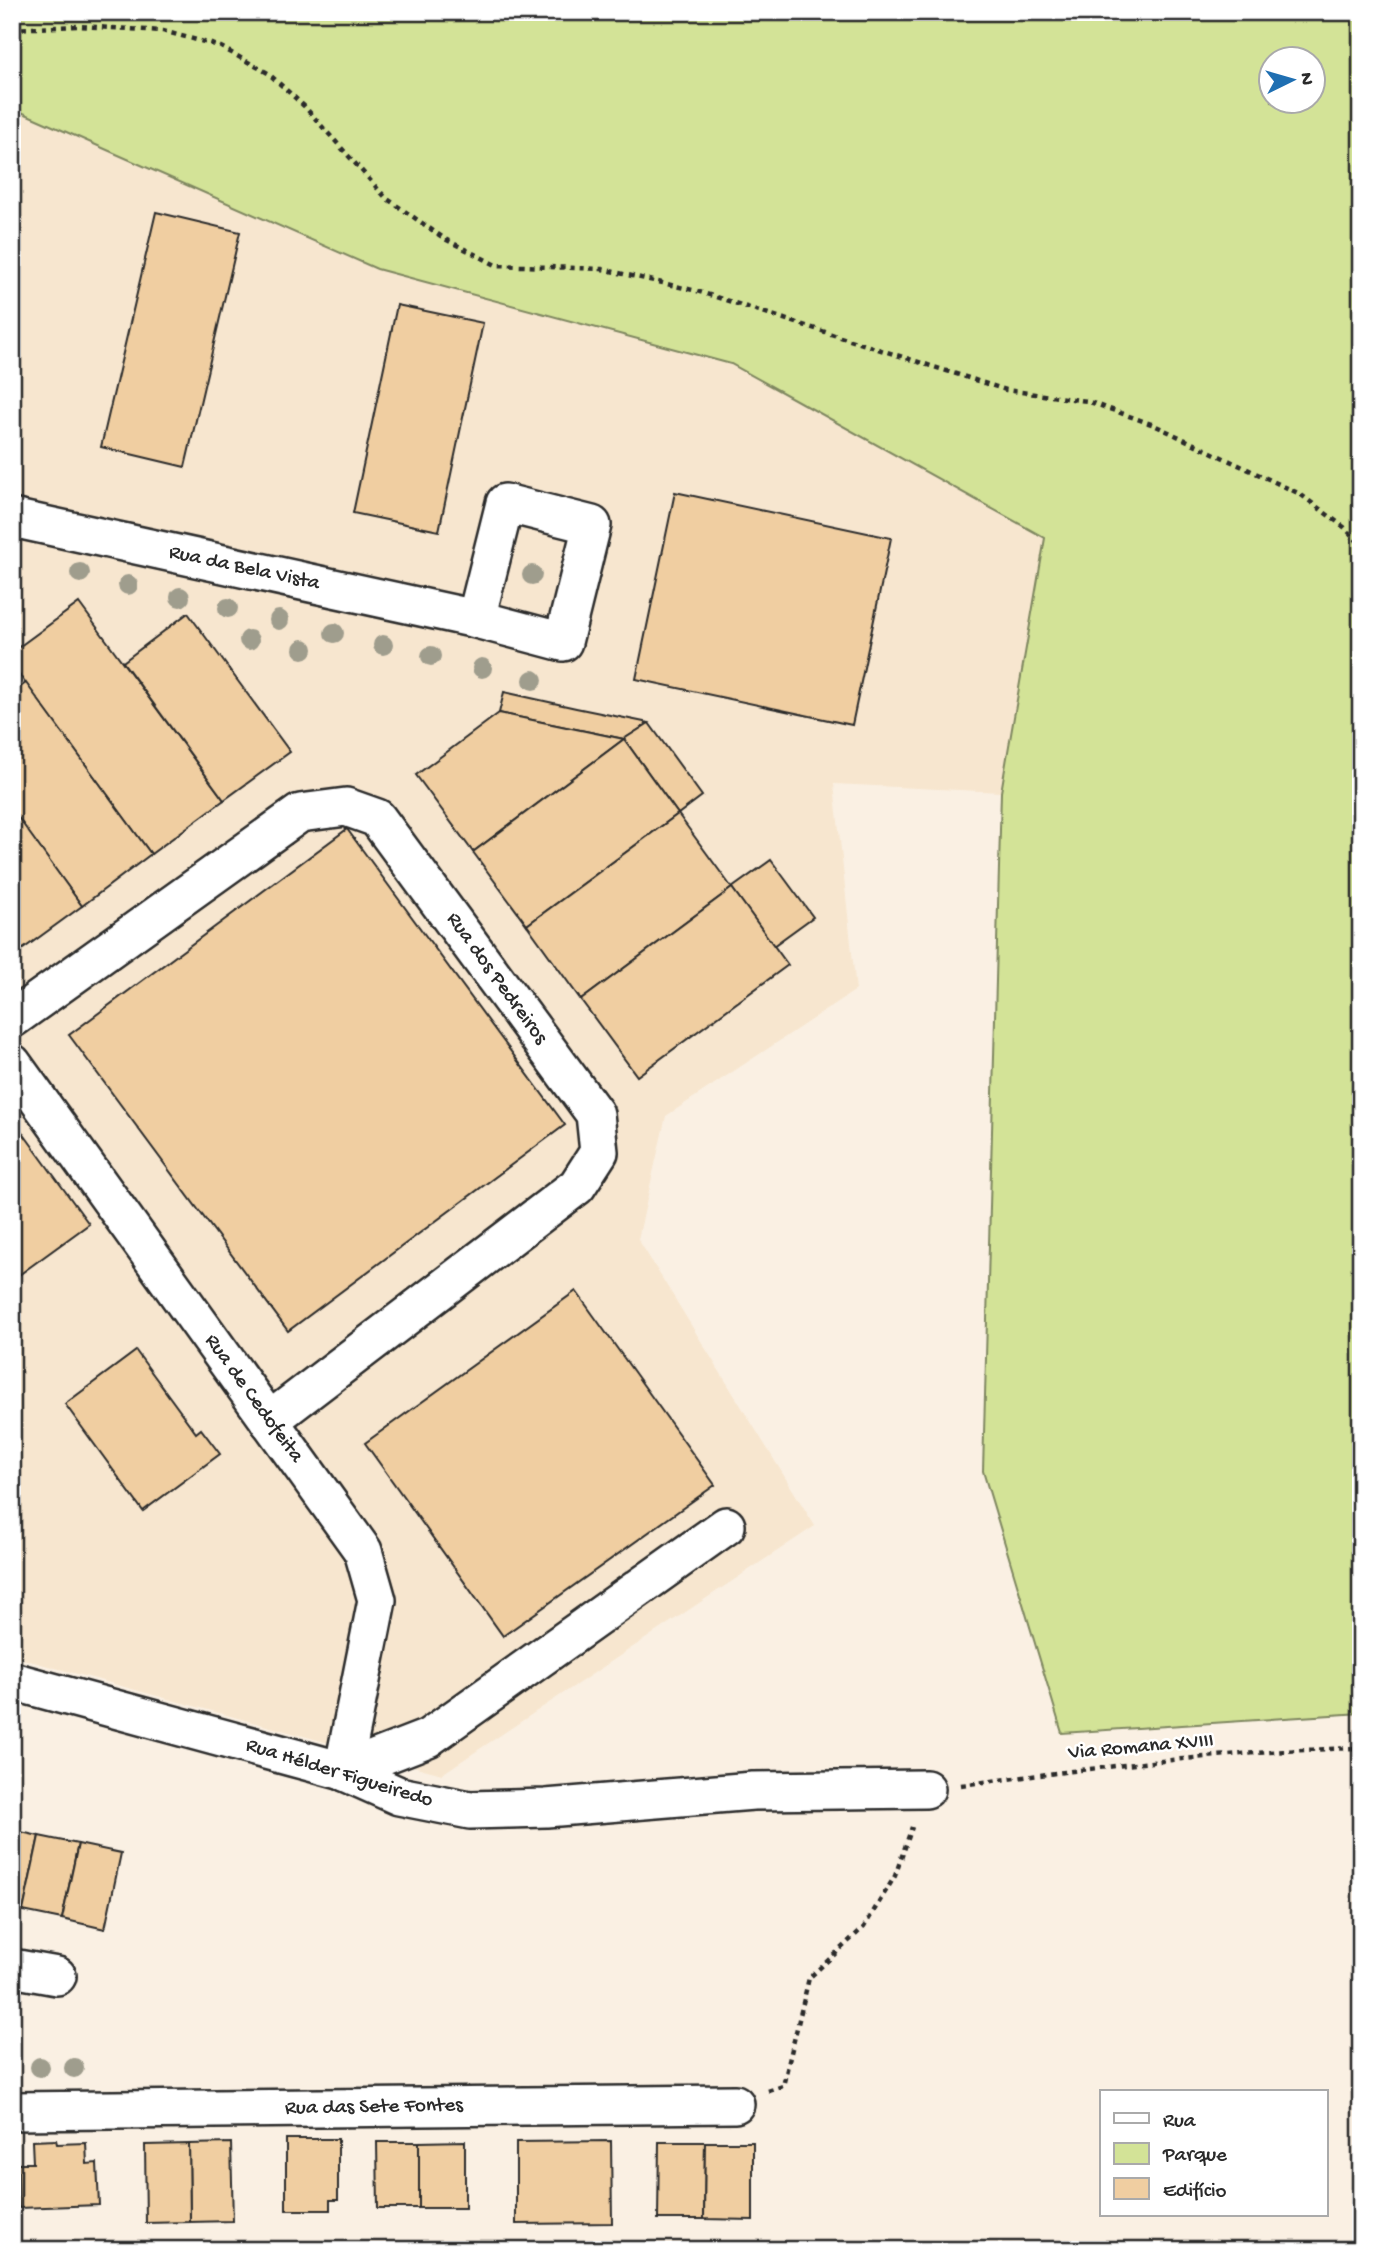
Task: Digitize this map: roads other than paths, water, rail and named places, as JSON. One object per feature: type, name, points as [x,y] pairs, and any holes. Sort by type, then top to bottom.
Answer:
[{"type":"street","name":"Rua da Bela Vista","points":[[12,518],[476,619]]},
{"type":"street","name":"Rua dos Pedreiros","points":[[12,1019],[300,813],[346,807],[377,818],[595,1114],[599,1152],[578,1186],[269,1421]]},
{"type":"street","name":"Rua de Cedofeita","points":[[12,1063],[363,1552],[377,1600],[343,1771]]},
{"type":"street","points":[[343,1771],[428,1738],[726,1526]]},
{"type":"street","name":"Rua Hélder Figueiredo","points":[[12,1681],[343,1771],[399,1796],[470,1810],[547,1808],[753,1791],[926,1789]]},
{"type":"street","points":[[12,1968],[57,1976]]},
{"type":"street","name":"Rua das Sete Fontes","points":[[12,2110],[735,2104]]}]
